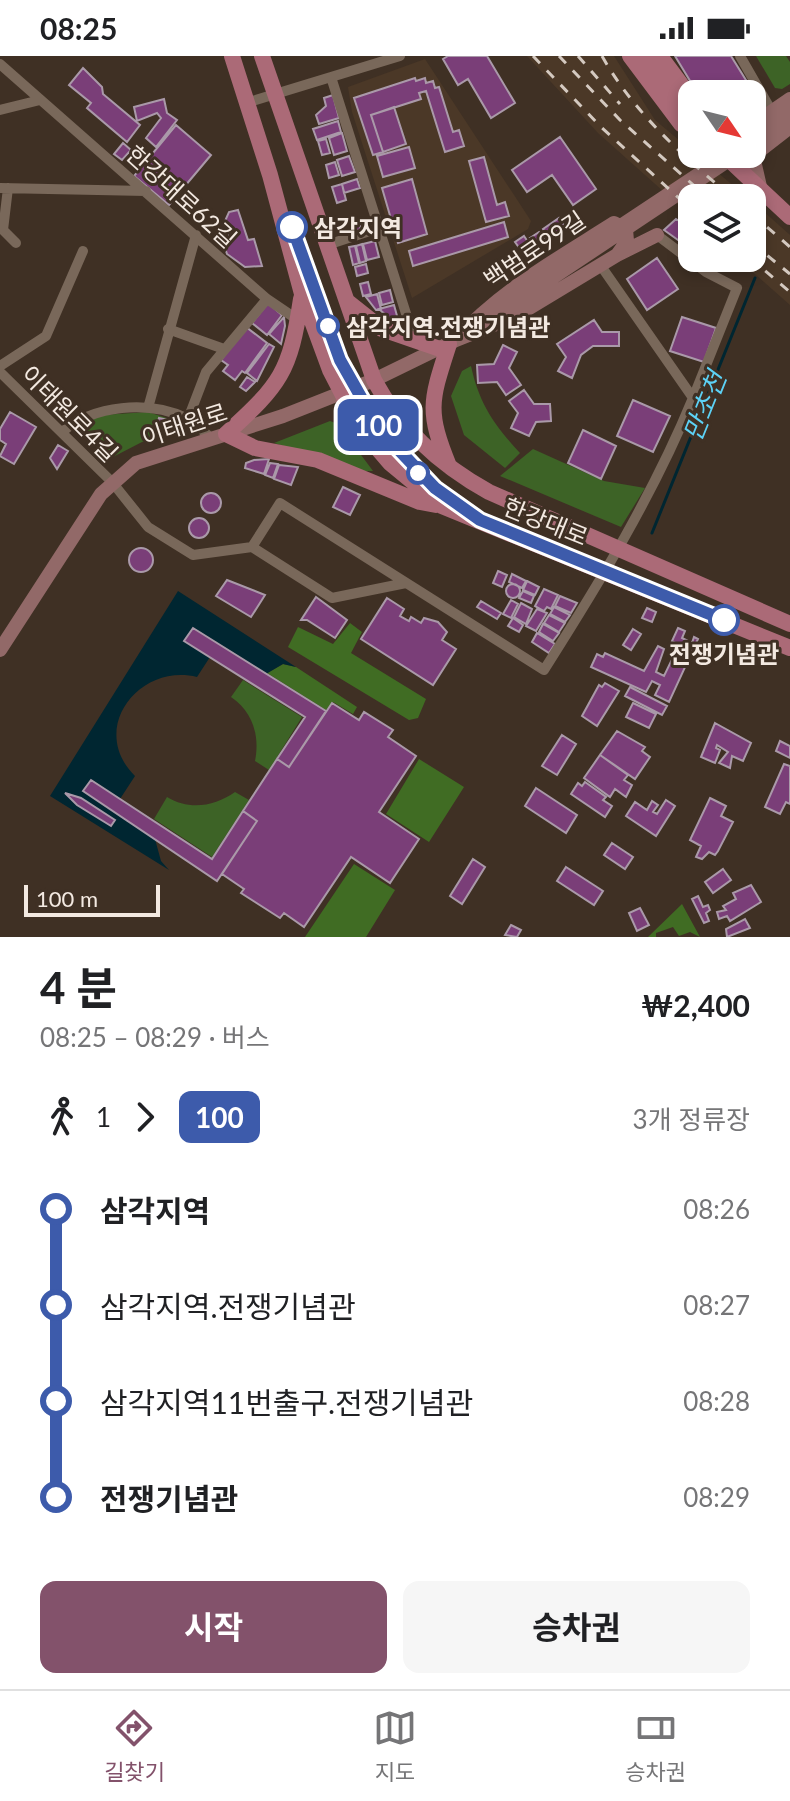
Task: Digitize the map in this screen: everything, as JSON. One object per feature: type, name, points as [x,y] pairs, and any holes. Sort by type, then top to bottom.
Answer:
[{"type":"main road","name":"한강대로","points":[[232,56],[270,175],[302,294],[339,393],[360,428],[390,463],[442,506],[790,648]]},
{"type":"main road","name":"한강대로","points":[[262,56],[374,380],[388,406],[451,471],[489,492],[790,624]]},
{"type":"main road","points":[[630,56],[678,120]]},
{"type":"main road","points":[[645,56],[678,103]]},
{"type":"main road","points":[[660,56],[678,80]]},
{"type":"main road","points":[[766,115],[790,99]]},
{"type":"main road","points":[[766,128],[790,112]]},
{"type":"main road","points":[[766,138],[788,126]]},
{"type":"main road","points":[[759,184],[753,156],[788,126]]},
{"type":"main road","points":[[548,278],[706,168]]},
{"type":"main road","points":[[451,471],[431,415],[433,395],[448,344],[717,168]]},
{"type":"main road","points":[[739,168],[754,184]]},
{"type":"main road","points":[[766,195],[790,217]]},
{"type":"main road","name":"백범로99길","points":[[448,344],[481,311],[614,223],[625,226],[627,233]]},
{"type":"main road","points":[[617,255],[627,241],[627,233],[657,235]]},
{"type":"main road","name":"백범로99길","points":[[448,344],[516,316],[617,255],[657,235]]},
{"type":"main road","points":[[578,246],[593,258],[596,269]]},
{"type":"main road","points":[[218,436],[255,407],[279,377],[295,346],[302,294]]},
{"type":"main road","points":[[347,301],[382,329],[403,339],[448,344]]},
{"type":"main road","name":"이태원로","points":[[0,650],[112,482],[143,459],[218,436],[374,380],[448,344]]},
{"type":"main road","points":[[218,436],[255,448],[318,460],[420,502],[442,506]]},
{"type":"street","points":[[246,103],[400,56]]},
{"type":"street","points":[[740,56],[771,112],[788,126]]},
{"type":"street","name":"한강대로62길","points":[[0,64],[267,299],[298,320]]},
{"type":"street","points":[[331,77],[409,323],[418,339]]},
{"type":"street","points":[[0,110],[40,100]]},
{"type":"street","points":[[16,243],[3,230],[4,188],[147,191]]},
{"type":"street","points":[[327,245],[379,228]]},
{"type":"street","points":[[148,408],[196,235]]},
{"type":"street","points":[[406,583],[332,598],[252,547],[280,503],[544,670],[607,571],[627,528],[663,471],[737,288],[706,272],[657,235]]},
{"type":"street","points":[[0,369],[46,336],[83,251]]},
{"type":"street","points":[[596,269],[693,398]]},
{"type":"street","points":[[188,419],[206,372],[267,299]]},
{"type":"street","points":[[168,329],[224,349]]},
{"type":"street","name":"이태원로4길","points":[[0,369],[112,482],[148,527],[193,555],[252,547]]},
{"type":"street","points":[[62,432],[76,420],[101,411],[148,408],[188,419],[218,436]]},
{"type":"shaded area","points":[[527,56],[614,56],[655,120],[678,139],[678,168],[712,168],[731,184],[678,184],[678,204],[598,133]]},
{"type":"shaded area","points":[[425,59],[531,221],[528,229],[412,298],[352,112],[348,87]]},
{"type":"shaded area","points":[[766,214],[790,235],[790,305],[753,272],[766,272]]},
{"type":"green space","points":[[756,56],[786,56],[790,62],[790,84],[782,89],[775,88]]},
{"type":"green space","points":[[471,366],[478,391],[489,413],[520,453],[505,468],[464,435],[451,396],[462,371]]},
{"type":"green space","points":[[148,412],[173,420],[175,435],[142,442],[113,457],[101,453],[81,424],[102,415]]},
{"type":"green space","points":[[330,421],[338,424],[373,471],[364,471],[274,443]]},
{"type":"green space","points":[[533,449],[604,481],[645,488],[621,527],[500,476]]},
{"type":"green space","points":[[350,623],[362,632],[351,653],[426,699],[418,718],[409,720],[288,647],[298,627],[333,644]]},
{"type":"green space","points":[[283,664],[296,667],[357,707],[353,714],[333,702],[326,710],[267,673]]},
{"type":"green space","points":[[243,680],[302,717],[269,770],[255,761],[255,734],[250,717],[231,697]]},
{"type":"green space","points":[[419,759],[464,787],[429,842],[386,814]]},
{"type":"green space","points":[[235,792],[249,800],[212,857],[154,819],[167,797],[185,804],[202,805],[219,801]]},
{"type":"green space","points":[[354,864],[395,890],[366,937],[305,937]]},
{"type":"green space","points":[[682,904],[700,937],[690,932],[679,936],[673,927],[656,933],[656,937],[648,937]]},
{"type":"water","points":[[178,591],[296,667],[283,664],[266,674],[210,657],[197,677],[175,675],[156,680],[139,690],[126,704],[118,721],[117,739],[122,758],[135,776],[120,799],[92,780],[84,792],[155,839],[161,861],[169,870],[50,796]]},
{"type":"building","points":[[448,56],[487,56],[515,103],[491,118],[468,79],[458,85],[443,59]]},
{"type":"building","points":[[675,56],[731,56],[746,80],[690,80]]},
{"type":"building","points":[[83,68],[102,87],[103,94],[140,125],[127,142],[87,108],[91,103],[69,85]]},
{"type":"building","points":[[415,78],[416,81],[425,78],[426,83],[433,81],[435,88],[439,87],[453,132],[459,130],[464,146],[445,152],[426,91],[419,93],[421,99],[371,115],[383,152],[373,155],[354,98]]},
{"type":"building","points":[[333,95],[339,118],[319,124],[316,115],[326,106],[324,98]]},
{"type":"building","points":[[164,99],[167,113],[177,120],[156,147],[146,138],[161,118],[157,113],[137,121],[134,107]]},
{"type":"building","points":[[394,107],[406,144],[383,152],[371,115]]},
{"type":"building","points":[[338,121],[341,132],[317,140],[313,129]]},
{"type":"building","points":[[176,125],[211,155],[169,205],[134,176]]},
{"type":"building","points":[[342,133],[347,151],[334,155],[329,138]]},
{"type":"building","points":[[560,137],[596,189],[573,205],[552,175],[527,192],[512,170]]},
{"type":"building","points":[[326,139],[330,153],[322,155],[318,141]]},
{"type":"building","points":[[123,143],[131,150],[122,160],[114,154]]},
{"type":"building","points":[[409,147],[415,168],[383,177],[377,156]]},
{"type":"building","points":[[349,156],[355,172],[342,176],[337,160]]},
{"type":"building","points":[[484,157],[497,205],[505,202],[509,216],[486,222],[469,161]]},
{"type":"building","points":[[335,162],[339,175],[329,178],[326,165]]},
{"type":"building","points":[[357,179],[360,188],[344,193],[342,184]]},
{"type":"building","points":[[412,179],[427,234],[398,243],[382,188]]},
{"type":"building","points":[[342,184],[346,200],[337,203],[332,187]]},
{"type":"building","points":[[238,210],[248,240],[254,239],[262,266],[245,267],[227,254],[224,245],[231,242],[225,221],[229,212]]},
{"type":"building","points":[[559,218],[566,228],[549,239],[543,229]]},
{"type":"building","points":[[358,220],[361,230],[344,234],[342,225]]},
{"type":"building","points":[[678,220],[678,240],[664,230]]},
{"type":"building","points":[[504,222],[508,237],[413,266],[409,251]]},
{"type":"building","points":[[539,232],[546,242],[537,248],[530,238]]},
{"type":"building","points":[[524,236],[534,251],[526,257],[515,242]]},
{"type":"building","points":[[375,241],[379,257],[367,260],[363,244]]},
{"type":"building","points":[[362,244],[366,261],[360,263],[356,246]]},
{"type":"building","points":[[355,246],[359,263],[353,265],[349,247]]},
{"type":"building","points":[[657,258],[678,289],[647,310],[627,279]]},
{"type":"building","points":[[366,264],[368,273],[357,276],[355,267]]},
{"type":"building","points":[[368,282],[371,294],[363,296],[360,284]]},
{"type":"building","points":[[390,290],[393,302],[382,305],[379,293]]},
{"type":"building","points":[[377,294],[381,309],[376,310],[366,297]]},
{"type":"building","points":[[268,303],[282,315],[267,335],[252,323]]},
{"type":"building","points":[[394,305],[399,323],[396,324],[379,309]]},
{"type":"building","points":[[284,317],[285,326],[281,344],[269,334]]},
{"type":"building","points":[[682,317],[716,328],[704,362],[670,351]]},
{"type":"building","points":[[594,320],[602,332],[619,332],[619,346],[593,346],[581,355],[572,378],[558,371],[566,357],[557,344]]},
{"type":"building","points":[[246,327],[267,343],[245,373],[242,371],[235,380],[223,371],[228,365],[221,360]]},
{"type":"building","points":[[269,344],[274,347],[257,381],[247,373]]},
{"type":"building","points":[[503,345],[517,352],[509,368],[521,385],[506,395],[497,382],[478,383],[477,365],[494,364]]},
{"type":"building","points":[[247,377],[255,382],[246,391],[240,387]]},
{"type":"building","points":[[524,390],[534,404],[550,404],[551,421],[536,422],[529,436],[511,428],[518,413],[509,401]]},
{"type":"building","points":[[633,400],[670,416],[653,452],[617,436]]},
{"type":"building","points":[[10,412],[36,427],[14,464],[0,456],[6,444],[0,440],[0,429]]},
{"type":"building","points":[[159,418],[173,421],[171,429],[157,425]]},
{"type":"building","points":[[583,430],[616,446],[601,479],[568,463]]},
{"type":"building","points":[[58,445],[68,451],[57,469],[50,458]]},
{"type":"building","points":[[269,459],[264,474],[245,468],[246,463],[254,460]]},
{"type":"building","points":[[270,463],[278,464],[273,478],[265,475]]},
{"type":"building","points":[[279,465],[298,467],[291,485],[274,479]]},
{"type":"building","points":[[343,487],[360,495],[350,515],[333,507]]},
{"type":"building","points":[[207,493],[215,493],[221,503],[215,513],[207,513],[201,507],[201,499]]},
{"type":"building","points":[[195,518],[203,518],[209,528],[203,538],[195,538],[189,532],[189,524]]},
{"type":"building","points":[[141,548],[152,555],[153,560],[146,571],[141,572],[130,565],[129,560],[136,549]]},
{"type":"building","points":[[498,571],[507,575],[502,587],[493,583]]},
{"type":"building","points":[[512,574],[526,581],[522,588],[509,582]]},
{"type":"building","points":[[227,580],[265,595],[251,617],[216,596]]},
{"type":"building","points":[[527,581],[539,587],[535,595],[523,590]]},
{"type":"building","points":[[513,584],[520,591],[513,598],[506,591]]},
{"type":"building","points":[[544,589],[558,595],[551,609],[547,607],[544,611],[535,606]]},
{"type":"building","points":[[523,591],[534,596],[531,603],[519,598]]},
{"type":"building","points":[[560,596],[577,603],[571,613],[555,606]]},
{"type":"building","points":[[316,597],[347,620],[335,638],[307,620],[301,620]]},
{"type":"building","points":[[387,598],[404,609],[400,616],[409,621],[411,617],[421,623],[424,618],[438,622],[447,632],[442,640],[456,649],[433,685],[361,639]]},
{"type":"building","points":[[511,600],[518,604],[511,618],[503,614]]},
{"type":"building","points":[[481,601],[501,613],[497,619],[477,607]]},
{"type":"building","points":[[521,603],[532,609],[526,624],[514,617]]},
{"type":"building","points":[[554,607],[570,615],[565,622],[550,614]]},
{"type":"building","points":[[647,608],[656,612],[652,622],[642,618]]},
{"type":"building","points":[[537,609],[547,613],[536,631],[526,626]]},
{"type":"building","points":[[549,615],[565,623],[559,632],[544,623]]},
{"type":"building","points":[[513,618],[523,625],[519,632],[508,626]]},
{"type":"building","points":[[543,624],[559,633],[553,641],[539,632]]},
{"type":"building","points":[[193,628],[326,711],[289,767],[277,759],[305,717],[184,641]]},
{"type":"building","points":[[678,628],[685,631],[682,638],[692,643],[694,637],[698,639],[669,702],[655,695],[660,685],[652,681],[646,692],[591,667],[597,654],[603,657],[605,653],[644,671],[658,646],[664,649],[656,672],[664,676],[679,645],[672,641]]},
{"type":"building","points":[[633,629],[641,634],[631,650],[623,645]]},
{"type":"building","points":[[537,633],[555,644],[549,653],[532,642]]},
{"type":"building","points":[[605,683],[619,691],[597,726],[582,716],[599,685],[602,687]]},
{"type":"building","points":[[630,687],[667,706],[662,715],[625,696]]},
{"type":"building","points":[[332,703],[359,720],[364,712],[393,730],[388,737],[416,756],[379,812],[419,839],[390,883],[351,857],[304,927],[284,913],[280,918],[241,893],[244,889],[222,874],[257,821],[243,811],[277,759],[289,767]]},
{"type":"building","points":[[633,703],[656,714],[649,728],[626,717]]},
{"type":"building","points":[[715,723],[751,743],[743,761],[732,756],[730,768],[719,763],[728,752],[717,745],[716,748],[720,750],[715,763],[701,757]]},
{"type":"building","points":[[617,731],[645,747],[642,751],[650,757],[635,779],[600,755]]},
{"type":"building","points":[[562,735],[576,744],[557,775],[542,766]]},
{"type":"building","points":[[780,741],[790,746],[790,758],[776,751]]},
{"type":"building","points":[[600,755],[628,775],[624,780],[632,785],[626,797],[615,789],[610,797],[584,778]]},
{"type":"building","points":[[784,764],[790,766],[790,804],[786,802],[780,814],[765,807]]},
{"type":"building","points":[[91,780],[212,859],[243,811],[257,821],[217,881],[83,791]]},
{"type":"building","points":[[585,782],[606,797],[603,800],[612,806],[605,817],[571,794],[578,783],[582,786]]},
{"type":"building","points":[[536,788],[577,815],[566,833],[525,806]]},
{"type":"building","points":[[65,793],[81,798],[115,820],[111,826],[77,805]]},
{"type":"building","points":[[710,798],[726,806],[721,816],[733,822],[715,855],[709,852],[702,859],[696,857],[701,846],[690,840]]},
{"type":"building","points":[[666,800],[675,806],[656,836],[626,816],[635,802],[647,810],[652,801],[658,805],[653,812],[657,814]]},
{"type":"building","points":[[612,843],[633,857],[625,869],[604,855]]},
{"type":"building","points":[[473,859],[485,867],[462,904],[450,896]]},
{"type":"building","points":[[566,867],[603,891],[594,905],[557,881]]},
{"type":"building","points":[[723,869],[731,880],[713,893],[705,882]]},
{"type":"building","points":[[751,885],[761,902],[730,921],[727,916],[719,919],[717,912],[726,910],[723,906],[736,899],[733,893]]},
{"type":"building","points":[[698,896],[703,907],[708,905],[710,910],[706,913],[709,921],[704,923],[692,899]]},
{"type":"building","points":[[640,908],[649,925],[637,931],[629,913]]},
{"type":"building","points":[[745,919],[750,928],[727,937],[726,929]]},
{"type":"building","points":[[511,925],[521,930],[517,937],[505,935]]},
{"type":"waterway","name":"만초천","points":[[652,533],[755,278]]},
{"type":"railway","points":[[533,56],[601,127],[678,197]]},
{"type":"railway","points":[[559,56],[620,120],[692,184]]},
{"type":"railway","points":[[578,56],[620,104]]},
{"type":"railway","points":[[602,56],[645,115],[678,150],[717,184]]},
{"type":"railway","points":[[766,226],[790,247]]},
{"type":"railway","points":[[766,254],[790,274]]},
{"type":"railway","points":[[766,272],[790,292]]},
{"type":"bus line","name":"100","points":[[292,227],[340,360],[379,429],[435,488],[480,520],[724,620]]},
{"type":"place","name":"삼각지역","points":[[292,227]]},
{"type":"place","name":"삼각지역.전쟁기념관","points":[[328,326]]},
{"type":"place","name":"전쟁기념관","points":[[724,620]]}]
